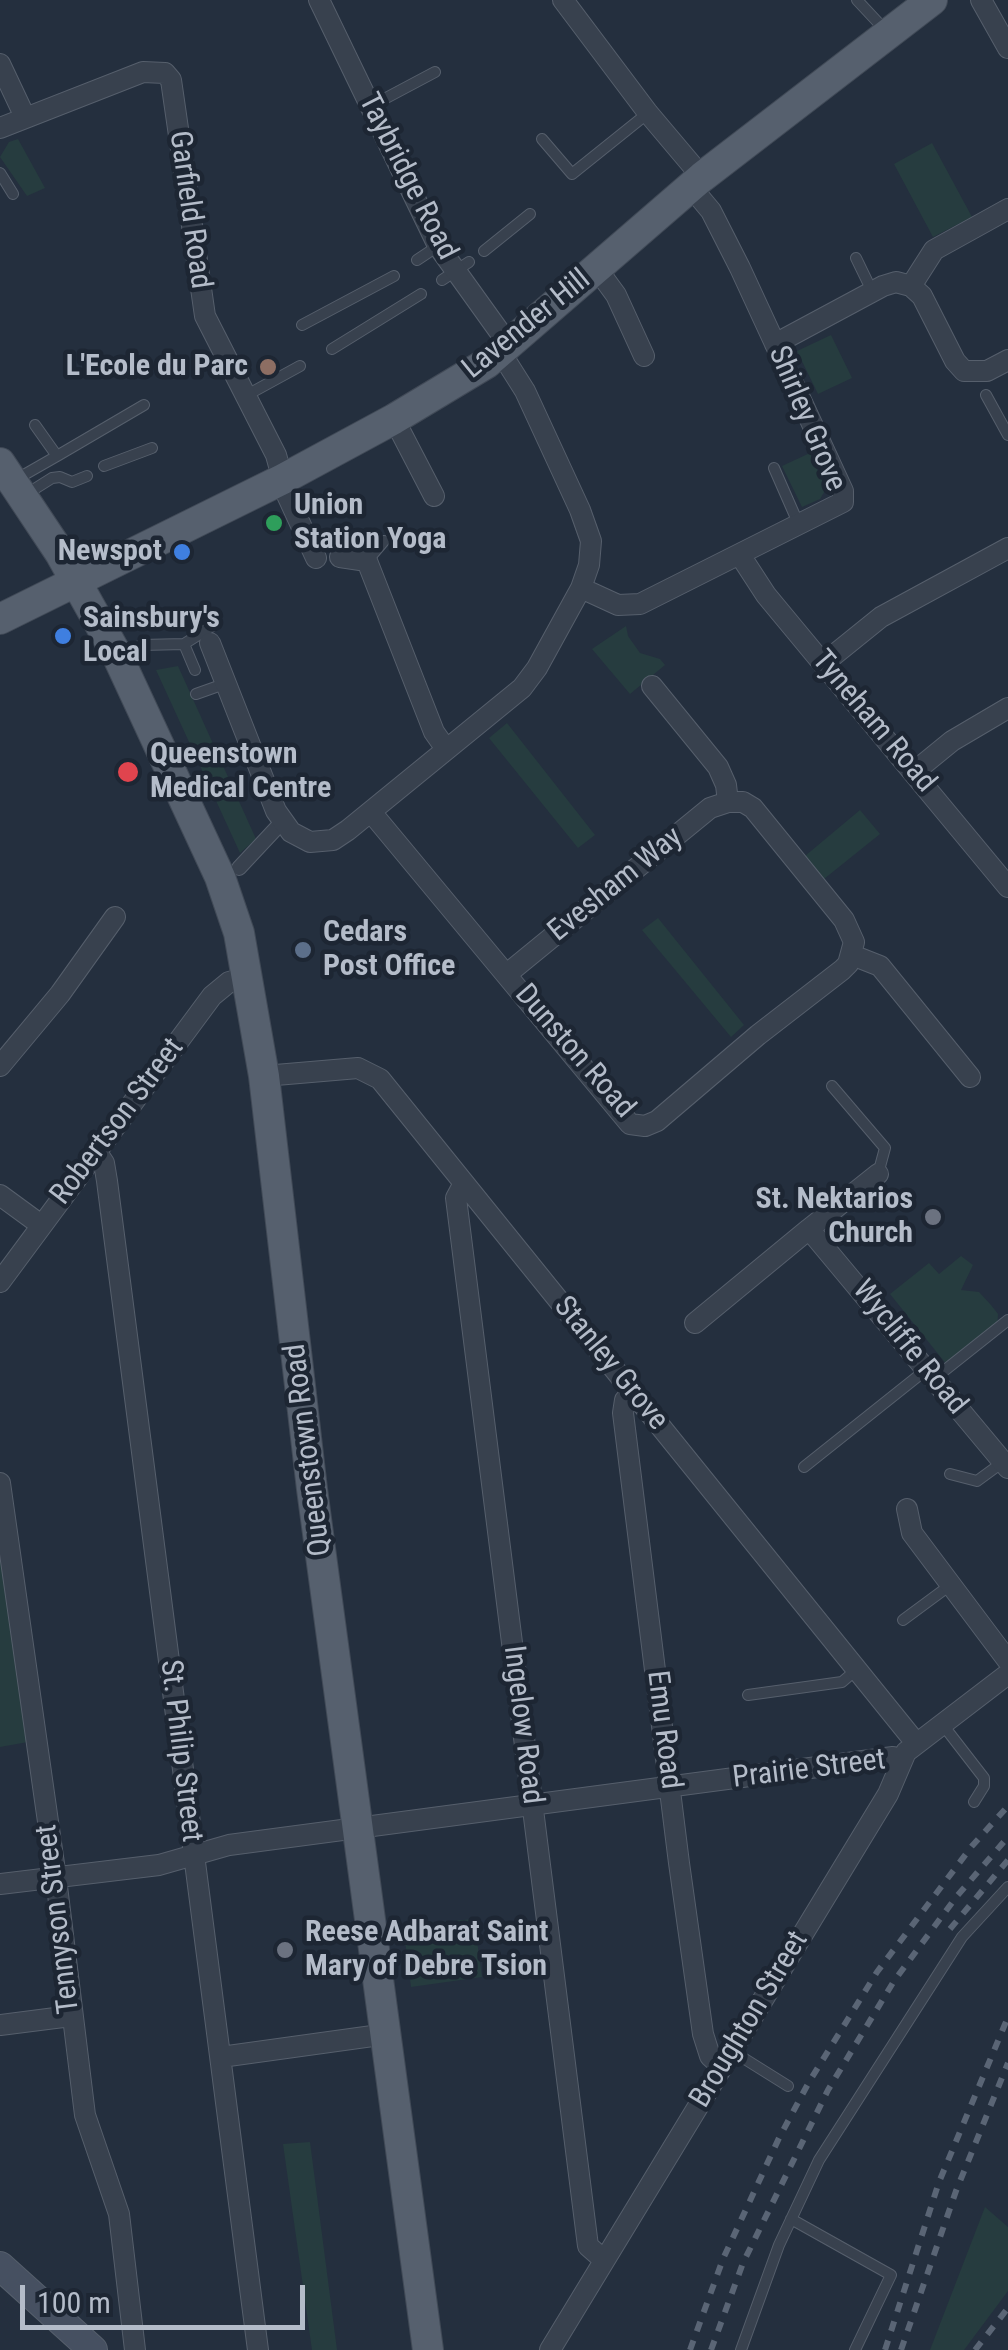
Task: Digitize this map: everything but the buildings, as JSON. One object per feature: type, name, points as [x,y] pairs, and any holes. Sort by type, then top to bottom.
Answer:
[{"type":"main road","name":"Lavender Hill","points":[[0,619],[283,479],[394,419],[505,349],[697,182],[932,0]]},
{"type":"main road","name":"Queenstown Road","points":[[9,481],[78,582],[117,655],[220,877],[239,933],[264,1076],[312,1492],[428,2350]]},
{"type":"main road","points":[[0,2266],[82,2346]]},
{"type":"street","name":"Taybridge Road","points":[[282,822],[300,838],[332,840],[372,812],[530,678],[581,588],[591,552],[588,530],[505,349],[438,246],[318,0]]},
{"type":"street","name":"Shirley Grove","points":[[563,0],[697,182],[844,496],[832,510],[640,604],[618,605],[581,588]]},
{"type":"street","points":[[982,0],[1008,48]]},
{"type":"street","points":[[0,64],[25,117],[0,128]]},
{"type":"street","name":"Garfield Road","points":[[25,117],[143,72],[165,74],[170,80],[205,316],[276,455],[316,558]]},
{"type":"street","points":[[910,286],[934,250],[1008,209]]},
{"type":"street","points":[[597,269],[616,294],[644,356]]},
{"type":"street","points":[[775,344],[896,282],[910,286],[922,296],[964,372],[987,370],[1008,360]]},
{"type":"street","points":[[394,419],[434,496]]},
{"type":"street","points":[[824,663],[881,618],[1008,548]]},
{"type":"street","name":"Tyneham Road","points":[[740,555],[766,595],[1006,882]]},
{"type":"street","points":[[340,558],[367,561],[434,732],[446,749]]},
{"type":"street","points":[[212,634],[226,683],[282,822],[239,868]]},
{"type":"street","points":[[652,686],[718,767],[728,802],[744,802],[753,808],[844,920],[854,942],[852,955],[880,966],[970,1077]]},
{"type":"street","points":[[914,772],[952,741],[1008,708]]},
{"type":"street","name":"Evesham Way","points":[[507,974],[710,808],[728,802]]},
{"type":"street","name":"Dunston Road","points":[[372,812],[630,1124],[645,1126],[657,1121],[842,970],[852,955]]},
{"type":"street","points":[[0,1066],[60,994],[115,918]]},
{"type":"street","name":"Robertson Street","points":[[0,1282],[212,996],[229,982],[247,976]]},
{"type":"street","name":"Stanley Grove","points":[[264,1076],[358,1068],[380,1079],[857,1670],[909,1751]]},
{"type":"street","name":"St. Philip Street","points":[[98,1154],[107,1181],[258,2350]]},
{"type":"street","points":[[695,1323],[878,1174]]},
{"type":"street","name":"Ingelow Road","points":[[463,1184],[456,1198],[588,2246],[604,2260]]},
{"type":"street","points":[[0,1195],[42,1225]]},
{"type":"street","name":"Wycliffe Road","points":[[810,1229],[1005,1465]]},
{"type":"street","name":"Emu Road","points":[[634,1392],[625,1400],[622,1413],[703,2034],[710,2056],[726,2058]]},
{"type":"street","name":"Tennyson Street","points":[[0,1483],[85,2116],[119,2214],[135,2350]]},
{"type":"street","points":[[908,1509],[912,1533],[1007,1672]]},
{"type":"street","name":"Broughton Street","points":[[550,2350],[888,1794],[909,1751],[1007,1672]]},
{"type":"street","name":"Prairie Street","points":[[0,1884],[159,1865],[229,1845],[671,1788],[878,1759],[909,1751]]},
{"type":"street","points":[[0,2025],[71,2016]]},
{"type":"street","points":[[221,2057],[387,2034]]},
{"type":"lane","points":[[857,0],[890,34]]},
{"type":"lane","points":[[370,107],[435,72]]},
{"type":"lane","points":[[542,139],[572,174],[648,113]]},
{"type":"lane","points":[[0,173],[13,194]]},
{"type":"lane","points":[[484,251],[530,214]]},
{"type":"lane","points":[[417,260],[438,246]]},
{"type":"lane","points":[[856,258],[872,291]]},
{"type":"lane","points":[[302,325],[394,276]]},
{"type":"lane","points":[[332,349],[421,294]]},
{"type":"lane","points":[[247,395],[300,366]]},
{"type":"lane","points":[[986,394],[1008,434]]},
{"type":"lane","points":[[9,481],[144,404]]},
{"type":"lane","points":[[35,425],[57,456]]},
{"type":"lane","points":[[104,466],[152,448]]},
{"type":"lane","points":[[774,468],[800,526]]},
{"type":"lane","points":[[9,481],[60,477],[72,482],[87,476]]},
{"type":"lane","points":[[367,561],[384,541]]},
{"type":"lane","points":[[117,655],[134,646],[184,644],[212,634]]},
{"type":"lane","points":[[184,644],[195,670]]},
{"type":"lane","points":[[196,694],[226,683]]},
{"type":"lane","points":[[832,1086],[885,1148],[878,1174]]},
{"type":"lane","points":[[804,1467],[1008,1320]]},
{"type":"lane","points":[[950,1474],[977,1481],[1005,1465]]},
{"type":"lane","points":[[904,1620],[949,1586]]},
{"type":"lane","points":[[748,1696],[842,1682],[857,1670]]},
{"type":"lane","points":[[942,1724],[984,1778],[984,1786],[974,1802]]},
{"type":"lane","points":[[741,2350],[791,2219],[819,2160],[962,1938],[1008,1886]]},
{"type":"lane","points":[[726,2058],[788,2086]]},
{"type":"lane","points":[[791,2219],[891,2275],[855,2350]]},
{"type":"green space","points":[[18,139],[45,188],[27,196],[0,157],[9,142]]},
{"type":"green space","points":[[932,143],[972,217],[933,237],[894,164]]},
{"type":"green space","points":[[831,335],[852,378],[818,394],[797,351]]},
{"type":"green space","points":[[810,453],[826,489],[820,499],[802,507],[782,466]]},
{"type":"green space","points":[[626,626],[640,653],[660,659],[665,665],[630,694],[592,649]]},
{"type":"green space","points":[[178,666],[256,839],[240,853],[156,670]]},
{"type":"green space","points":[[507,723],[595,835],[578,848],[489,738]]},
{"type":"green space","points":[[860,810],[880,834],[824,879],[805,856]]},
{"type":"green space","points":[[658,918],[744,1025],[731,1037],[642,930]]},
{"type":"green space","points":[[961,1256],[973,1265],[961,1290],[979,1292],[991,1305],[998,1314],[997,1331],[947,1365],[890,1294],[929,1263],[939,1274]]},
{"type":"green space","points":[[0,1542],[28,1742],[0,1747]]},
{"type":"green space","points":[[474,1919],[482,1977],[411,1987],[403,1925]]},
{"type":"green space","points":[[310,2142],[337,2350],[312,2350],[283,2144]]},
{"type":"green space","points":[[985,2207],[1008,2227],[1008,2291],[964,2350],[930,2350]]},
{"type":"railway","points":[[690,2350],[723,2259],[809,2082],[877,1972],[972,1846],[1008,1806]]},
{"type":"railway","points":[[711,2350],[743,2263],[828,2090],[894,1981],[957,1896],[1008,1837]]},
{"type":"railway","points":[[950,1929],[1008,1860]]},
{"type":"railway","points":[[885,2350],[939,2182],[1008,2017]]},
{"type":"railway","points":[[901,2350],[956,2191],[1008,2063]]},
{"type":"railway","points":[[975,2350],[1008,2308]]},
{"type":"place","name":"L'Ecole du Parc","points":[[268,367]]},
{"type":"place","name":"Union Station Yoga","points":[[274,523]]},
{"type":"place","name":"Newspot","points":[[182,552]]},
{"type":"place","name":"Sainsbury's Local","points":[[63,636]]},
{"type":"place","name":"Queenstown Medical Centre","points":[[128,772]]},
{"type":"place","name":"Cedars Post Office","points":[[303,950]]},
{"type":"place","name":"St. Nektarios Church","points":[[933,1217]]},
{"type":"place","name":"Reese Adbarat Saint Mary of Debre Tsion","points":[[285,1950]]}]
